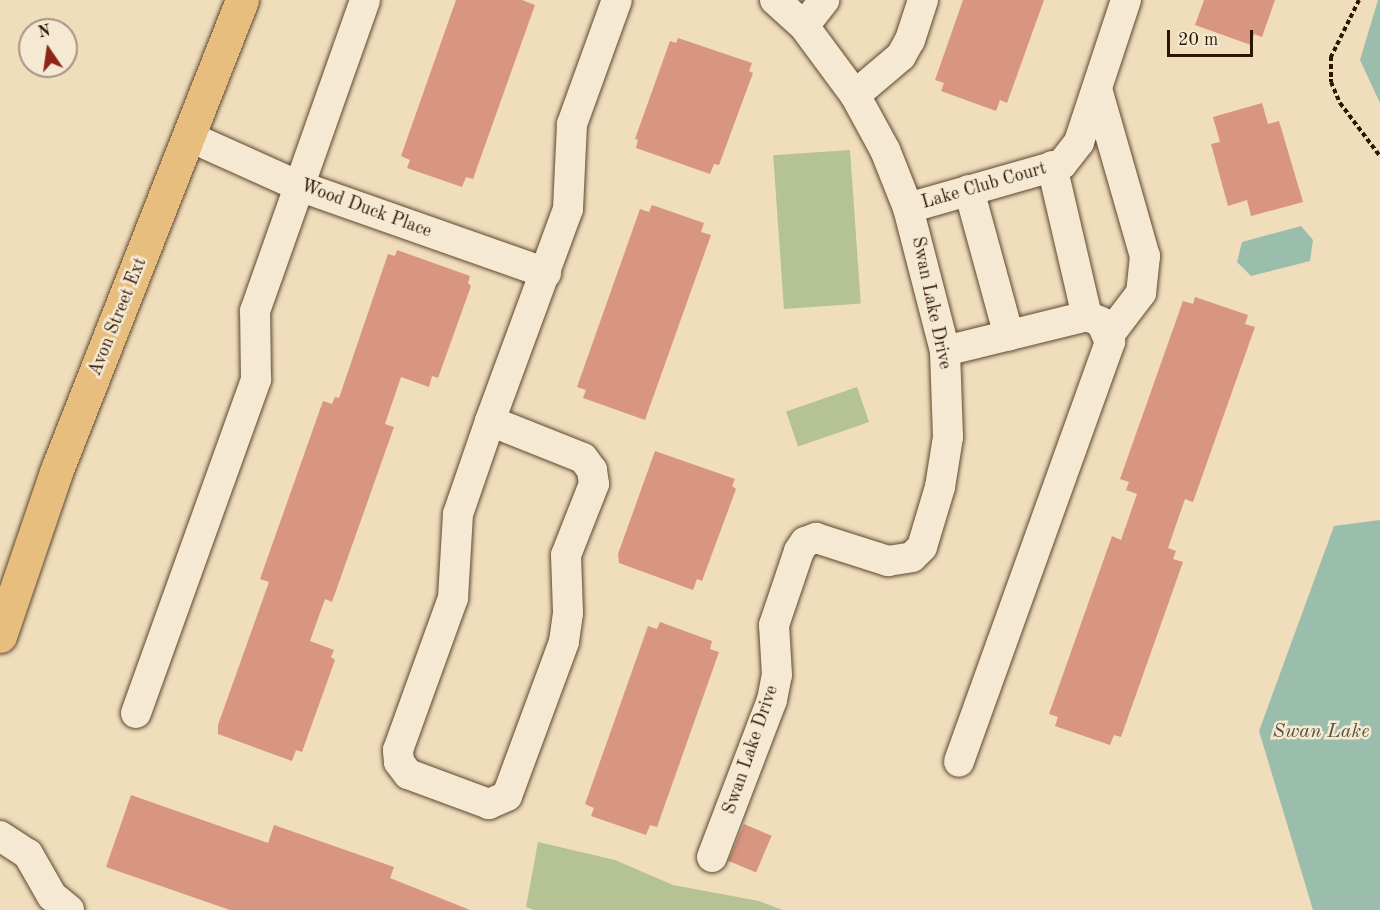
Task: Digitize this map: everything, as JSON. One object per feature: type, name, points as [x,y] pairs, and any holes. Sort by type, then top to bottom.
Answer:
[{"type":"main road","name":"Avon Street Ext","points":[[0,636],[56,472],[190,137],[242,0]]},
{"type":"street","points":[[136,713],[256,379],[255,311],[365,0]]},
{"type":"street","points":[[490,421],[583,458],[592,470],[594,484],[566,555],[568,613],[564,642],[507,796],[489,804],[408,774],[399,762],[398,750],[453,598],[458,514],[490,421],[568,209],[572,124],[617,0]]},
{"type":"street","name":"Swan Lake Drive","points":[[712,857],[772,700],[777,675],[774,625],[799,551],[805,542],[816,538],[888,561],[902,562],[922,547],[940,487],[948,437],[945,351],[908,208],[885,150],[855,95],[804,26],[775,0]]},
{"type":"street","points":[[804,26],[824,0]]},
{"type":"street","points":[[855,95],[901,56],[910,40],[923,0]]},
{"type":"street","name":"Lake Club Court","points":[[908,208],[1062,164],[1074,152],[1126,0]]},
{"type":"street","points":[[945,351],[1009,336],[1098,326],[1141,293],[1145,256],[1097,89]]},
{"type":"street","name":"Wood Duck Place","points":[[190,137],[299,186],[546,273]]},
{"type":"street","points":[[959,762],[1106,353],[1052,166]]},
{"type":"street","points":[[969,190],[1009,336]]},
{"type":"street","points":[[0,836],[28,854],[52,896],[69,910]]},
{"type":"path","points":[[1359,0],[1331,57],[1331,82],[1340,103],[1380,156]]},
{"type":"shaded area","points":[[850,150],[861,304],[784,309],[773,155]]},
{"type":"shaded area","points":[[857,387],[869,422],[798,446],[786,411]]},
{"type":"shaded area","points":[[538,842],[615,860],[673,885],[759,901],[783,910],[534,910],[526,907]]},
{"type":"water","points":[[1378,0],[1380,0],[1380,103],[1360,60]]},
{"type":"water","points":[[1301,226],[1313,240],[1310,261],[1251,276],[1237,262],[1242,242]]},
{"type":"water","name":"Swan Lake","points":[[1380,520],[1380,910],[1313,910],[1259,731],[1334,526]]},
{"type":"building","points":[[456,0],[522,0],[535,5],[473,179],[466,177],[462,187],[407,168],[410,160],[401,156]]},
{"type":"building","points":[[963,0],[1044,0],[1007,103],[1000,100],[996,111],[941,91],[944,83],[935,80]]},
{"type":"building","points":[[1204,0],[1275,0],[1262,37],[1254,34],[1251,45],[1195,25]]},
{"type":"building","points":[[678,38],[752,63],[749,71],[753,73],[719,165],[714,164],[710,174],[636,148],[638,140],[635,139],[670,41],[676,43]]},
{"type":"building","points":[[1262,103],[1268,124],[1279,121],[1303,202],[1251,216],[1247,200],[1228,206],[1211,144],[1220,142],[1213,117]]},
{"type":"building","points":[[652,205],[704,223],[701,232],[711,235],[645,420],[583,398],[586,390],[577,387],[640,209],[649,212]]},
{"type":"building","points":[[397,250],[470,276],[468,283],[471,286],[438,378],[432,376],[429,387],[401,377],[385,424],[394,427],[332,602],[325,599],[310,641],[334,650],[331,657],[335,660],[302,752],[296,750],[292,761],[218,734],[218,725],[269,582],[260,579],[323,401],[332,404],[335,397],[339,398],[388,254],[395,256]]},
{"type":"building","points":[[1195,297],[1248,315],[1245,324],[1255,327],[1193,502],[1185,499],[1168,548],[1176,551],[1173,559],[1183,562],[1121,737],[1114,735],[1110,745],[1055,726],[1058,717],[1049,714],[1112,536],[1121,540],[1137,494],[1126,490],[1129,482],[1120,479],[1183,301],[1193,304]]},
{"type":"building","points":[[655,451],[735,479],[732,486],[736,489],[702,581],[697,579],[693,590],[619,563],[618,554]]},
{"type":"building","points":[[660,622],[712,641],[710,649],[719,652],[657,827],[650,825],[646,835],[591,816],[594,808],[585,804],[648,626],[657,629]]},
{"type":"building","points":[[131,795],[268,843],[274,825],[394,867],[390,878],[470,910],[230,910],[106,867]]},
{"type":"building","points":[[744,824],[772,836],[756,873],[728,861]]}]
